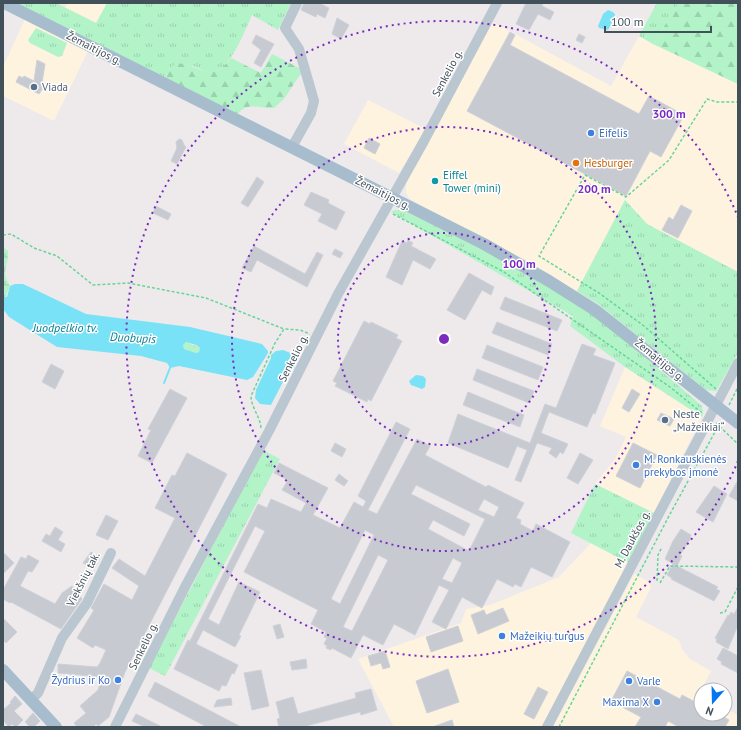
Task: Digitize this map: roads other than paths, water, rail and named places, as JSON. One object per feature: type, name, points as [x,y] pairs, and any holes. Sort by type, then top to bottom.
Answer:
[{"type":"main road","name":"Žemaitijos g.","points":[[4,3],[484,244],[569,293],[619,328],[738,423]]},
{"type":"main road","points":[[3,670],[56,727]]},
{"type":"street","points":[[292,148],[311,113],[314,102],[299,49],[285,28],[297,3]]},
{"type":"street","name":"Senkelio g.","points":[[115,727],[186,585],[259,451],[338,294],[393,198],[497,3]]},
{"type":"street","name":"M. Daukšos g.","points":[[547,727],[738,363]]},
{"type":"street","name":"Viekšnių tak.","points":[[31,700],[38,693],[62,638],[87,603],[111,553]]},
{"type":"water","points":[[608,10],[613,12],[616,16],[608,30],[599,28],[598,26],[603,14]]},
{"type":"water","name":"Juodpelkio tv.","points":[[15,284],[23,284],[86,314],[190,327],[262,344],[268,353],[253,377],[247,380],[179,366],[170,368],[167,363],[141,356],[57,347],[9,317],[3,309],[3,297],[7,297],[10,286]],"holes":[[[186,342],[200,348],[199,352],[196,353],[184,349],[183,345]]]},
{"type":"water","points":[[283,350],[293,354],[295,368],[287,374],[271,405],[260,404],[255,398],[256,390],[271,355],[276,351]]},
{"type":"water","points":[[416,375],[423,376],[426,379],[425,387],[422,389],[411,385],[409,381]]},
{"type":"waterway","points":[[164,383],[170,368]]},
{"type":"place","name":"Viada","points":[[34,87]]},
{"type":"place","name":"Eifelis","points":[[591,133]]},
{"type":"place","name":"Hesburger","points":[[576,163]]},
{"type":"place","name":"Eiffel Tower (mini)","points":[[435,181]]},
{"type":"place","name":"Neste „Mažeikiai“","points":[[665,420]]},
{"type":"place","name":"M. Ronkauskienės prekybos įmonė","points":[[636,465]]},
{"type":"place","name":"Mažeikių turgus","points":[[502,636]]},
{"type":"place","name":"Žydrius ir Ko","points":[[118,680]]},
{"type":"place","name":"Varle","points":[[629,681]]},
{"type":"place","name":"Maxima X","points":[[657,702]]},
{"type":"water label","name":"Duobupis","points":[[133,338]]}]
